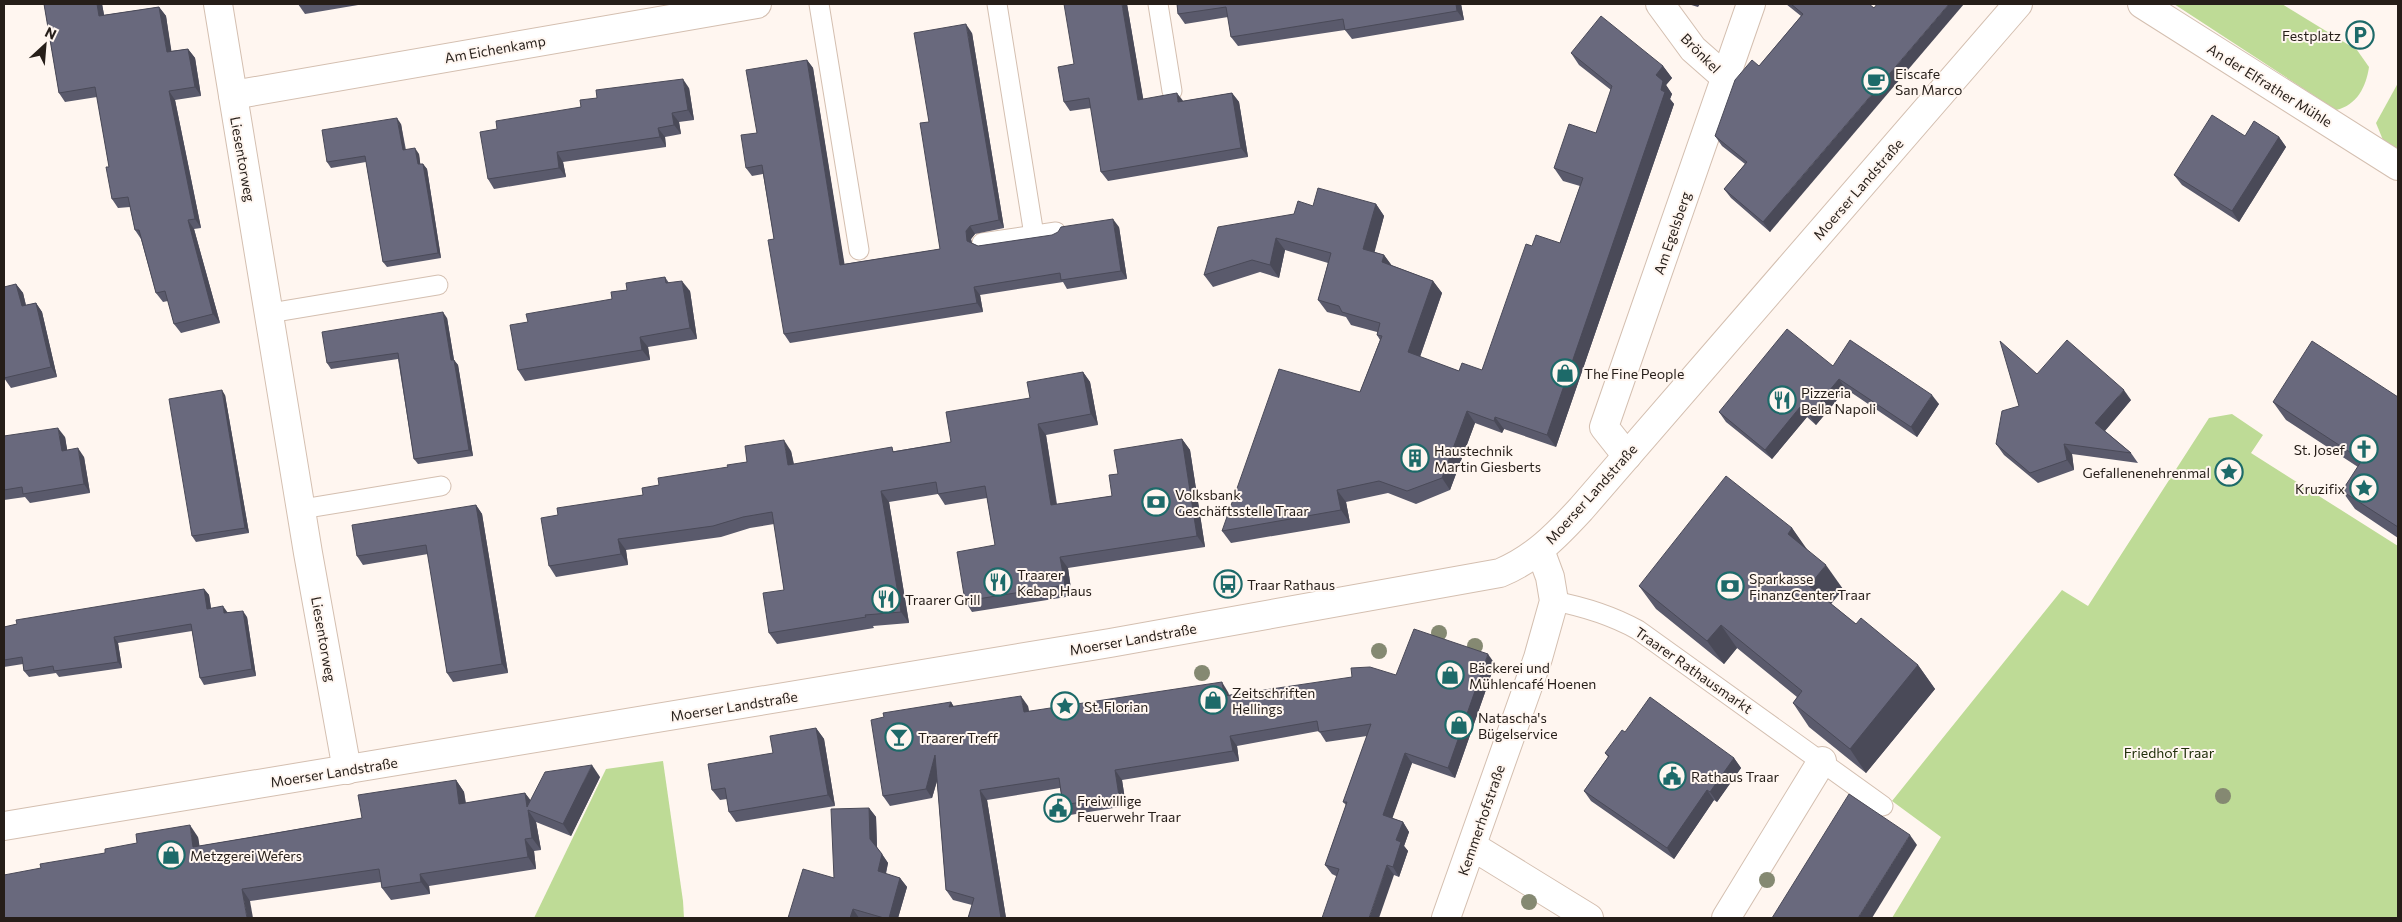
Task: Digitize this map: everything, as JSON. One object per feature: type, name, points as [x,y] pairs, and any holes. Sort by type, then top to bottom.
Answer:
[{"type":"street","name":"Liesentorweg","points":[[218,4],[347,770]]},
{"type":"street","name":"Am Eichenkamp","points":[[233,95],[758,4]]},
{"type":"street","name":"Brönkel","points":[[1660,4],[1693,49],[1726,78]]},
{"type":"street","name":"Am Egelsberg","points":[[1627,456],[1604,427],[1752,4]]},
{"type":"street","name":"Moerser Landstraße","points":[[4,826],[1090,646],[1462,582],[1500,573],[1519,565],[1540,550],[1581,509],[2018,4]]},
{"type":"street","name":"An der Elfrather Mühle","points":[[2142,4],[2398,166]]},
{"type":"street","name":"Kemmerhofstraße","points":[[1446,918],[1538,658],[1554,601],[1550,577],[1540,550]]},
{"type":"street","points":[[1726,918],[1822,761]]},
{"type":"street","points":[[1472,846],[1589,918]]},
{"type":"lane","points":[[819,4],[859,250]]},
{"type":"lane","points":[[997,4],[1034,235]]},
{"type":"lane","points":[[1158,4],[1172,91]]},
{"type":"lane","points":[[982,243],[1056,232]]},
{"type":"lane","points":[[270,313],[438,285]]},
{"type":"lane","points":[[302,509],[441,486]]},
{"type":"lane","name":"Traarer Rathausmarkt","points":[[1554,601],[1588,608],[1614,617],[1638,630],[1883,806]]},
{"type":"green space","points":[[2174,4],[2282,4],[2357,50],[2369,67],[2366,81],[2359,94],[2350,104],[2336,110]]},
{"type":"green space","points":[[2398,83],[2398,150],[2383,140],[2376,123]]},
{"type":"green space","name":"Friedhof Traar","points":[[2232,414],[2263,435],[2251,453],[2398,546],[2398,918],[1892,918],[1941,837],[1892,801],[2062,590],[2088,606],[2209,418]]},
{"type":"green space","points":[[663,761],[684,918],[534,918],[606,769]]},
{"type":"building","points":[[44,4],[97,4],[99,16],[159,7],[167,52],[188,49],[195,87],[169,91],[195,219],[188,220],[213,314],[174,324],[165,291],[156,293],[139,230],[135,230],[128,197],[112,199],[106,167],[109,167],[95,87],[59,93]]},
{"type":"building","points":[[1064,4],[1122,4],[1138,100],[1177,93],[1178,102],[1232,93],[1241,148],[1101,172],[1089,98],[1064,102],[1058,67],[1074,64]]},
{"type":"building","points":[[1177,4],[1456,4],[1457,11],[1345,30],[1343,19],[1231,37],[1226,7],[1178,14]]},
{"type":"building","points":[[1791,4],[1869,4],[1874,8],[1877,4],[1949,4],[1763,222],[1724,189],[1747,162],[1715,136],[1735,80],[1752,60],[1759,66],[1803,14]]},
{"type":"building","points":[[1601,16],[1663,66],[1656,75],[1663,81],[1661,90],[1665,92],[1547,435],[1495,417],[1494,421],[1467,411],[1442,478],[1407,491],[1379,481],[1337,490],[1341,510],[1222,531],[1279,369],[1360,392],[1382,336],[1377,335],[1380,323],[1342,312],[1339,306],[1318,300],[1331,253],[1276,238],[1270,265],[1252,260],[1204,275],[1218,227],[1294,214],[1298,201],[1313,206],[1318,188],[1376,204],[1363,249],[1384,255],[1382,262],[1433,281],[1408,352],[1459,371],[1462,363],[1482,370],[1526,244],[1532,246],[1536,235],[1560,243],[1583,178],[1554,168],[1569,124],[1596,133],[1612,86],[1571,53]]},
{"type":"building","points":[[966,24],[999,220],[970,226],[966,231],[967,241],[978,246],[1052,235],[1058,232],[1061,227],[1113,219],[1121,271],[1061,280],[1060,273],[974,287],[977,303],[784,334],[768,240],[774,239],[762,165],[746,168],[741,135],[757,133],[746,70],[807,60],[840,265],[940,249],[920,123],[929,122],[914,33]]},
{"type":"building","points":[[683,79],[688,110],[672,113],[674,125],[658,128],[660,137],[557,152],[559,168],[488,179],[480,132],[497,129],[496,121],[581,107],[580,100],[597,98],[596,90]]},
{"type":"building","points":[[2212,115],[2245,136],[2254,121],[2279,137],[2232,211],[2174,175]]},
{"type":"building","points":[[397,118],[403,150],[415,148],[418,164],[423,164],[438,253],[383,262],[365,156],[327,162],[322,130]]},
{"type":"building","points":[[665,277],[666,283],[682,281],[690,328],[640,337],[642,350],[518,370],[510,325],[528,322],[526,314],[612,299],[611,292],[627,290],[626,283]]},
{"type":"building","points":[[16,284],[22,306],[36,303],[51,367],[4,378],[4,287]]},
{"type":"building","points":[[443,312],[451,360],[454,360],[469,450],[414,459],[398,353],[327,363],[322,332]]},
{"type":"building","points":[[1787,329],[1833,366],[1850,340],[1932,395],[1911,427],[1839,379],[1809,415],[1800,407],[1765,450],[1719,412]]},
{"type":"building","points":[[2067,340],[2124,390],[2095,423],[2131,453],[2064,444],[2067,460],[2030,473],[1996,444],[2002,411],[2019,406],[2000,341],[2037,374]]},
{"type":"building","name":"St. Josef","points":[[2312,341],[2398,397],[2398,527],[2342,491],[2362,460],[2273,402]]},
{"type":"building","points":[[1083,372],[1091,414],[1038,424],[1051,505],[1112,496],[1109,475],[1118,474],[1114,450],[1182,439],[1197,536],[1060,557],[1065,585],[965,601],[957,552],[995,545],[985,486],[938,494],[936,482],[881,491],[901,612],[865,615],[866,617],[769,633],[763,593],[784,590],[772,512],[743,517],[713,526],[618,539],[621,554],[549,566],[541,518],[558,515],[557,508],[643,495],[642,488],[659,485],[658,478],[728,467],[727,465],[747,462],[745,446],[784,440],[788,465],[892,447],[893,452],[951,442],[946,412],[1030,398],[1027,382]]},
{"type":"building","points":[[222,390],[245,528],[192,536],[169,399]]},
{"type":"building","points":[[58,428],[62,451],[78,448],[84,484],[23,494],[22,487],[4,490],[4,436]]},
{"type":"building","points":[[1726,476],[1792,528],[1788,534],[1826,565],[1809,586],[1856,624],[1861,618],[1918,665],[1850,749],[1793,703],[1802,691],[1721,625],[1707,641],[1639,586]]},
{"type":"building","points":[[476,505],[502,664],[447,673],[426,545],[357,556],[352,525]]},
{"type":"building","points":[[204,589],[207,609],[223,606],[224,613],[243,611],[252,669],[200,678],[191,624],[114,637],[118,662],[54,671],[53,666],[24,671],[22,657],[4,660],[4,627],[17,624],[16,620]]},
{"type":"building","points":[[1414,629],[1488,654],[1448,768],[1405,753],[1383,815],[1403,822],[1396,840],[1401,842],[1393,867],[1387,865],[1369,918],[1322,918],[1339,869],[1325,865],[1347,802],[1343,802],[1371,724],[1319,732],[1317,721],[1230,736],[1233,751],[1115,770],[1119,796],[1063,805],[1059,778],[980,790],[1001,918],[968,918],[974,898],[946,890],[935,755],[926,789],[883,796],[871,720],[884,717],[883,713],[951,702],[949,707],[1021,696],[1024,712],[1222,682],[1224,696],[1352,677],[1351,668],[1370,667],[1396,675]]},
{"type":"building","name":"Rathaus Traar","points":[[1650,697],[1734,758],[1710,792],[1707,790],[1667,848],[1584,791],[1609,756],[1605,753],[1622,730],[1625,732]]},
{"type":"building","points":[[816,728],[828,795],[729,812],[725,788],[712,790],[708,764],[773,753],[770,736]]},
{"type":"building","points":[[592,765],[563,824],[528,810],[532,838],[525,839],[528,857],[420,874],[421,882],[382,888],[379,869],[242,889],[247,918],[4,918],[4,875],[41,868],[40,864],[105,853],[105,849],[137,843],[136,834],[190,825],[193,847],[265,835],[362,818],[358,795],[456,780],[459,804],[525,793],[527,807],[545,772]]},
{"type":"building","points":[[1849,794],[1910,835],[1858,918],[1772,918]]},
{"type":"building","points":[[869,808],[870,839],[882,854],[878,871],[900,878],[889,918],[853,909],[850,918],[788,918],[803,869],[834,878],[831,809]]},
{"type":"place","name":"Festplatz","points":[[2360,35]]},
{"type":"place","name":"Eiscafe San Marco","points":[[1876,81]]},
{"type":"place","name":"The Fine People","points":[[1565,373]]},
{"type":"place","name":"Pizzeria Bella Napoli","points":[[1782,400]]},
{"type":"place","name":"St. Josef","points":[[2364,449]]},
{"type":"place","name":"Haustechnik Martin Giesberts","points":[[1415,458]]},
{"type":"place","name":"Gefallenenehrenmal","points":[[2229,472]]},
{"type":"place","name":"Kruzifix","points":[[2364,488]]},
{"type":"place","name":"Volksbank Geschäftsstelle Traar","points":[[1156,502]]},
{"type":"place","name":"Traarer Kebap Haus","points":[[998,582]]},
{"type":"place","name":"Traar Rathaus","points":[[1228,584]]},
{"type":"place","name":"Sparkasse FinanzCenter Traar","points":[[1730,586]]},
{"type":"place","name":"Traarer Grill","points":[[886,599]]},
{"type":"place","name":"Bäckerei und Mühlencafé Hoenen","points":[[1450,675]]},
{"type":"place","name":"Zeitschriften Hellings","points":[[1213,700]]},
{"type":"place","name":"St. Florian","points":[[1065,706]]},
{"type":"place","name":"Natascha's Bügelservice","points":[[1459,725]]},
{"type":"place","name":"Traarer Treff","points":[[899,737]]},
{"type":"place","name":"Rathaus Traar","points":[[1672,776]]},
{"type":"place","name":"Freiwillige Feuerwehr Traar","points":[[1058,808]]},
{"type":"place","name":"Metzgerei Wefers","points":[[171,855]]}]
